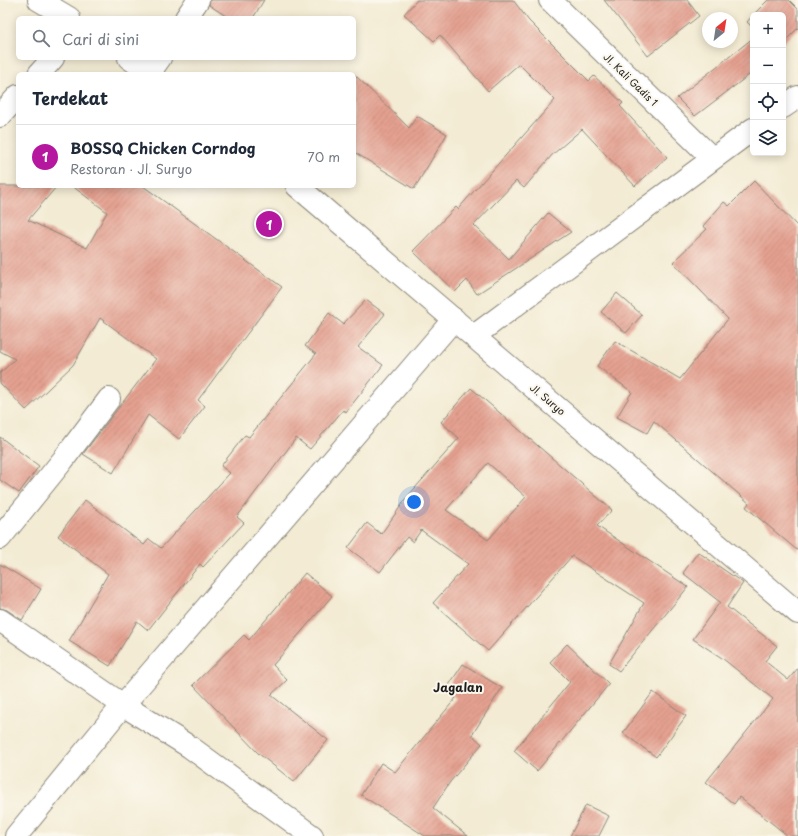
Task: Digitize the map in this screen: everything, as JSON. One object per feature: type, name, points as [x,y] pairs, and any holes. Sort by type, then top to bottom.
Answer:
[{"type":"main road","points":[[39,0],[66,16]]},
{"type":"main road","points":[[187,16],[198,0]]},
{"type":"main road","name":"Jl. Kali Gadis 1","points":[[550,0],[712,158]]},
{"type":"main road","points":[[40,72],[51,60]]},
{"type":"main road","points":[[134,60],[154,68]]},
{"type":"main road","points":[[786,105],[798,96]]},
{"type":"main road","points":[[0,116],[16,98]]},
{"type":"main road","points":[[474,336],[750,131]]},
{"type":"main road","name":"Jl. Suryo","points":[[299,188],[798,613]]},
{"type":"main road","points":[[16,836],[123,705],[454,319]]},
{"type":"main road","points":[[0,538],[63,460],[109,399]]},
{"type":"main road","points":[[0,620],[123,705],[190,747],[312,836]]},
{"type":"building","points":[[210,0],[264,0],[254,16],[226,16],[209,5]]},
{"type":"building","points":[[417,0],[513,0],[529,21],[589,81],[594,76],[623,103],[620,106],[667,157],[635,186],[582,129],[552,155],[524,188],[516,181],[474,225],[509,259],[548,213],[571,232],[477,294],[467,280],[455,292],[413,251],[456,207],[458,209],[555,100],[519,64],[488,91],[440,35],[434,41],[404,14]]},
{"type":"building","points":[[604,0],[687,0],[699,16],[648,56]]},
{"type":"building","points":[[768,0],[789,0],[798,9],[798,28],[786,40],[786,12],[756,12]]},
{"type":"building","points":[[750,40],[750,74],[695,116],[677,98]]},
{"type":"building","points":[[356,76],[409,128],[417,116],[447,134],[414,189],[356,153]]},
{"type":"building","points":[[754,181],[798,227],[798,551],[746,507],[749,503],[654,421],[647,433],[617,417],[632,392],[597,366],[615,341],[680,379],[728,319],[673,262],[707,229],[703,226],[724,202],[729,206]]},
{"type":"building","points":[[0,186],[16,186],[16,188],[55,188],[28,220],[87,248],[107,212],[75,188],[146,188],[282,287],[198,400],[205,406],[179,439],[148,415],[113,473],[83,454],[156,359],[100,318],[73,365],[26,410],[0,383],[0,373],[15,359],[0,351]]},
{"type":"building","points":[[617,293],[642,315],[626,333],[601,312]]},
{"type":"building","points":[[366,300],[385,314],[358,347],[383,365],[346,412],[343,410],[310,449],[296,438],[237,517],[244,523],[203,567],[200,564],[148,630],[137,621],[110,666],[69,641],[108,574],[58,536],[85,500],[144,545],[149,539],[161,548],[230,473],[221,466],[245,435],[249,437],[316,354],[305,346],[329,313],[343,324]]},
{"type":"building","points":[[471,388],[612,510],[597,526],[688,587],[619,671],[609,664],[644,603],[572,556],[488,651],[433,603],[468,564],[421,530],[413,542],[407,537],[380,572],[348,548],[367,523],[381,534],[408,496],[459,438],[441,422]],"holes":[[[488,463],[526,497],[488,540],[446,510]]]},
{"type":"building","points":[[0,437],[39,466],[19,493],[0,480]]},
{"type":"building","points":[[698,552],[743,583],[727,607],[777,646],[765,661],[788,680],[798,668],[798,836],[788,836],[739,797],[734,804],[706,782],[773,699],[722,658],[693,639],[720,602],[683,573]]},
{"type":"building","points":[[0,564],[41,589],[22,620],[7,610],[0,608]]},
{"type":"building","points":[[305,573],[332,596],[273,665],[287,680],[271,695],[328,740],[294,782],[258,753],[193,685],[244,635],[249,640]]},
{"type":"building","points":[[567,644],[609,684],[537,771],[514,751],[570,682],[550,662]]},
{"type":"building","points":[[463,664],[502,688],[472,735],[482,744],[450,782],[433,808],[468,836],[425,836],[361,795],[381,763],[395,772],[456,698],[445,691]]},
{"type":"building","points":[[653,692],[686,716],[656,757],[623,733]]},
{"type":"building","points":[[586,805],[609,816],[599,836],[570,836]]},
{"type":"place","name":"BOSSQ Chicken Corndog","points":[[269,224]]},
{"type":"district","name":"Jagalan","points":[[458,687]]}]
